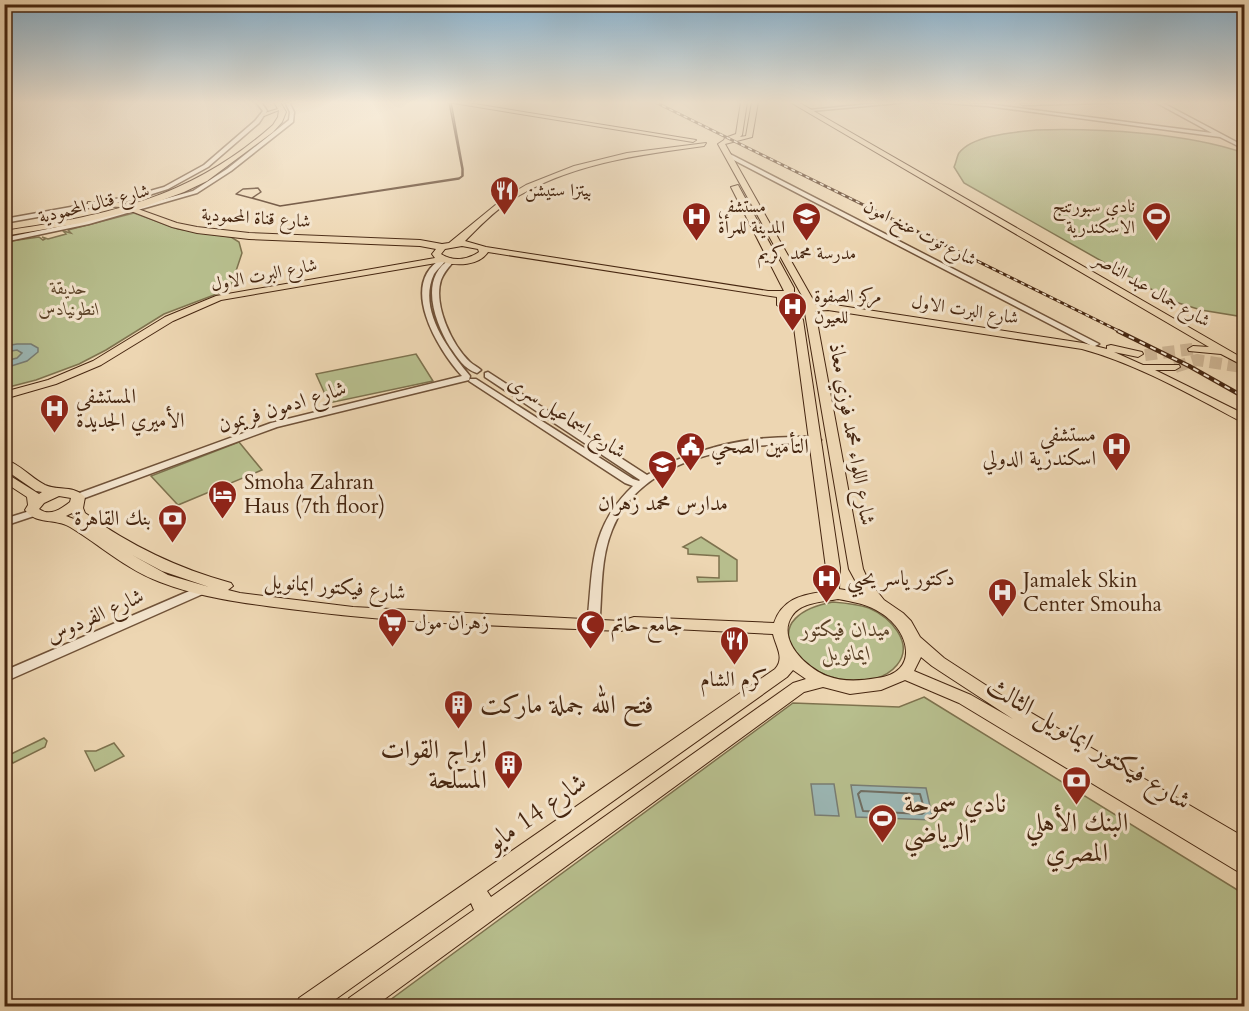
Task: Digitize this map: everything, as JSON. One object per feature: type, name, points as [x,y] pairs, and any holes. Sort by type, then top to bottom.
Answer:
[{"type":"main road","points":[[4,233],[131,208],[196,175],[234,149]]},
{"type":"main road","points":[[4,233],[69,223],[137,205],[190,186],[220,172],[247,149]]},
{"type":"main road","points":[[616,159],[566,175],[524,194],[506,206],[470,238],[469,241],[482,253],[464,261],[443,257],[453,244],[462,239],[500,205],[524,190],[561,174],[616,159],[674,149]]},
{"type":"main road","points":[[715,149],[789,288],[785,301],[798,320],[803,318],[813,320]]},
{"type":"main road","name":"شارع اللواء محمد فوزي معاذ","points":[[720,149],[728,155],[811,303],[810,308],[856,569],[861,581],[879,605]]},
{"type":"main road","name":"شارع جمال عبد الناصر","points":[[877,149],[1230,351],[1244,364]]},
{"type":"main road","name":"شارع جمال عبد الناصر","points":[[878,149],[934,182]]},
{"type":"main road","points":[[91,204],[131,208]]},
{"type":"main road","name":"شارع قناة المحمودية","points":[[131,208],[175,225],[197,230],[244,235],[420,243],[443,257]]},
{"type":"main road","points":[[4,233],[35,235]]},
{"type":"main road","points":[[453,244],[471,243]]},
{"type":"main road","name":"شارع البرت الاول","points":[[482,253],[713,287],[810,308],[828,307],[913,317],[1095,344],[1136,360]]},
{"type":"main road","name":"شارع البرت الاول","points":[[4,391],[78,367],[109,352],[164,317],[217,295],[443,257]]},
{"type":"main road","name":"شارع البرت الاول","points":[[4,396],[60,379],[97,363],[169,319],[219,298],[443,257]]},
{"type":"main road","name":"شارع البرت الاول","points":[[806,296],[830,303],[1083,346],[1136,360]]},
{"type":"main road","name":"شارع اللواء محمد فوزي معاذ","points":[[798,320],[833,568],[833,586],[828,595]]},
{"type":"main road","points":[[1193,350],[1230,351]]},
{"type":"main road","points":[[1136,360],[1175,367],[1168,372],[1174,383]]},
{"type":"main road","points":[[1136,360],[1174,383],[1245,418]]},
{"type":"main road","points":[[4,464],[41,488],[71,492],[77,500],[66,511],[52,516]]},
{"type":"main road","points":[[4,476],[33,495],[33,508]]},
{"type":"main road","points":[[33,508],[44,496],[58,492]]},
{"type":"main road","name":"شارع فيكتور ايمانويل","points":[[77,500],[80,515],[189,584],[331,601],[622,617],[634,622],[779,629]]},
{"type":"main road","name":"شارع فيكتور ايمانويل","points":[[33,508],[40,516],[52,516],[73,523],[137,565],[189,584],[263,602],[353,612],[621,626],[634,622]]},
{"type":"main road","points":[[833,568],[846,574],[856,569]]},
{"type":"main road","points":[[828,595],[858,597],[879,605],[904,623],[913,640],[914,654],[903,674],[890,682],[873,687],[855,688],[823,681],[806,673],[788,657],[782,648],[779,629],[784,616],[794,606],[815,597],[828,595]]},
{"type":"main road","name":"شارع فيكتور ايمانويل الثالث","points":[[913,640],[950,670],[998,702],[1245,847]]},
{"type":"main road","name":"شارع 14 مايو","points":[[307,1006],[781,674],[787,666],[788,657]]},
{"type":"main road","points":[[935,685],[939,675],[950,670]]},
{"type":"main road","name":"شارع فيكتور ايمانويل الثالث","points":[[903,674],[965,699],[1245,865]]},
{"type":"main road","points":[[357,1006],[799,687],[823,681]]},
{"type":"main road","points":[[470,892],[480,898],[485,908],[484,914]]},
{"type":"street","name":"شارع قنال المحمودية","points":[[4,221],[147,195],[196,175],[225,149]]},
{"type":"street","name":"شارع قنال المحمودية","points":[[4,240],[35,235],[190,194],[252,149]]},
{"type":"street","name":"شارع توت عنخ امون","points":[[728,155],[1095,344]]},
{"type":"street","name":"شارع اسماعيل سرى","points":[[443,257],[434,268],[428,287],[427,308],[468,378],[596,459],[644,483]]},
{"type":"street","name":"شارع اسماعيل سرى","points":[[457,358],[470,367],[484,371],[608,454],[644,483]]},
{"type":"street","points":[[477,370],[470,372],[468,378],[483,380],[488,375]]},
{"type":"street","name":"شارع ادمون فريمون","points":[[77,500],[291,420],[468,378]]},
{"type":"street","name":"شارع اسماعيل سرى","points":[[594,616],[601,552],[607,528],[621,506],[644,483],[681,462],[727,446],[779,440],[816,440]]},
{"type":"street","points":[[596,459],[608,454]]},
{"type":"street","points":[[4,523],[33,508]]},
{"type":"street","name":"شارع الفردوس","points":[[4,669],[189,584]]},
{"type":"street","name":"شارع الفردوس","points":[[4,677],[189,584]]},
{"type":"green space","name":"نادي سبورتنج الاسكندرية","points":[[963,149],[1231,149],[1244,153],[1244,317],[1201,310],[1172,301],[964,183],[954,167]]},
{"type":"green space","name":"حديقة انطونيادس","points":[[134,213],[178,229],[231,237],[239,242],[242,253],[230,289],[164,314],[79,364],[36,380],[5,388],[4,242],[39,237],[43,240],[45,239],[42,237],[48,239],[66,234],[63,231],[71,233],[68,230]]},
{"type":"green space","points":[[416,354],[433,381],[329,403],[316,374]]},
{"type":"green space","points":[[239,442],[262,470],[178,505],[151,476]]},
{"type":"green space","points":[[701,537],[737,560],[737,581],[698,582],[697,577],[719,578],[719,556],[688,554],[688,549],[683,547]]},
{"type":"green space","name":"ميدان فيكتور ايمانويل","points":[[833,602],[869,608],[885,618],[898,632],[902,640],[902,657],[887,674],[861,681],[831,677],[806,664],[797,655],[791,644],[790,625],[796,618],[812,608]]},
{"type":"green space","name":"نادي سموحة الرياضي","points":[[924,697],[1244,894],[1244,1006],[382,1006],[793,703],[899,707]]},
{"type":"green space","points":[[44,738],[47,741],[45,747],[13,763],[7,756]]},
{"type":"green space","points":[[114,743],[124,756],[95,771],[85,751],[96,751]]},
{"type":"water","points":[[31,344],[38,348],[38,352],[27,361],[5,368],[5,361],[17,358],[22,353],[17,350],[5,352],[5,346]]},
{"type":"water","points":[[811,784],[834,784],[839,816],[815,815]]},
{"type":"water","points":[[851,785],[926,788],[933,820],[856,817]]},
{"type":"tunnel","points":[[1145,355],[1193,349]]},
{"type":"tunnel","points":[[1175,367],[1197,360],[1242,367]]},
{"type":"tram line","points":[[280,206],[459,178],[462,176],[462,169],[458,149]]},
{"type":"tram line","points":[[280,206],[459,179],[463,176],[459,149]]},
{"type":"tram line","points":[[258,188],[261,192],[252,198],[259,200],[236,194],[243,189],[258,188]]},
{"type":"tram line","points":[[259,200],[280,206]]},
{"type":"railway","points":[[751,149],[1121,332]]},
{"type":"railway","points":[[1118,331],[1189,366],[1244,397]]},
{"type":"place","name":"بيتزا ستيشن","points":[[504,216]]},
{"type":"place","name":"مستشفى المدينة للمرأة","points":[[697,242]]},
{"type":"place","name":"مدرسة محمد كريم","points":[[807,242]]},
{"type":"place","name":"نادي سبورتنج الاسكندرية","points":[[1156,242]]},
{"type":"place","name":"مركز الصفوة للعيون","points":[[793,332]]},
{"type":"place","name":"المستشفى الأميري الجديدة","points":[[55,434]]},
{"type":"place","name":"التأمين الصحي","points":[[690,472]]},
{"type":"place","name":"مستشفي اسكندرية الدولي","points":[[1117,472]]},
{"type":"place","name":"مدارس محمد زهران","points":[[663,490]]},
{"type":"place","name":"Smoha Zahran Haus (7th floor)","points":[[223,520]]},
{"type":"place","name":"بنك القاهرة","points":[[172,544]]},
{"type":"place","name":"دكتور ياسر يحيي","points":[[826,604]]},
{"type":"place","name":"Jamalek Skin Center Smouha","points":[[1002,618]]},
{"type":"place","name":"زهران مول","points":[[393,648]]},
{"type":"place","name":"جامع حاتم","points":[[590,650]]},
{"type":"place","name":"كرم الشام","points":[[734,666]]},
{"type":"place","name":"فتح الله جملة ماركت","points":[[459,730]]},
{"type":"place","name":"ابراج القوات المسلحة","points":[[508,790]]},
{"type":"place","name":"البنك الأهلي المصري","points":[[1077,806]]},
{"type":"place","name":"نادي سموحة الرياضي","points":[[883,844]]}]
